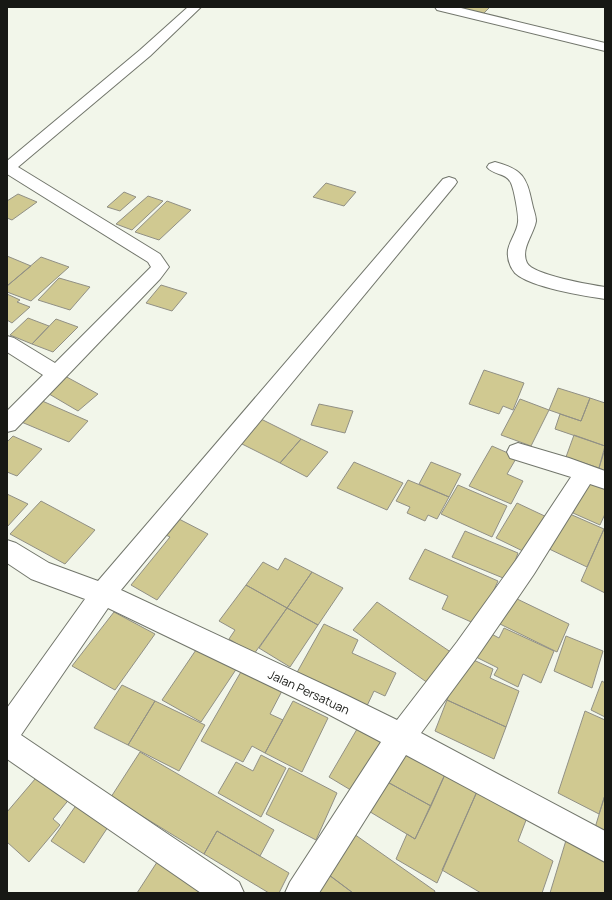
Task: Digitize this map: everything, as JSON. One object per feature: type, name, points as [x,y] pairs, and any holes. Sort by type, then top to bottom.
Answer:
[{"type":"street","points":[[7,424],[154,275],[160,267],[154,258],[8,168],[145,54],[195,7]]},
{"type":"street","points":[[441,7],[605,47]]},
{"type":"street","points":[[495,166],[504,169],[519,180],[524,192],[527,222],[516,252],[517,262],[521,269],[540,278],[605,293]]},
{"type":"street","points":[[7,732],[103,594],[449,182]]},
{"type":"street","points":[[7,344],[57,374]]},
{"type":"street","points":[[301,893],[401,736],[466,651],[516,580],[595,477],[518,452]]},
{"type":"street","name":"Jalan Persatuan","points":[[7,550],[40,571],[103,594],[401,736],[605,847]]},
{"type":"street","points":[[7,742],[228,893]]},
{"type":"building","points":[[490,7],[483,14],[457,8]]},
{"type":"building","points":[[326,183],[356,192],[344,206],[313,197]]},
{"type":"building","points":[[124,192],[136,197],[120,211],[107,207]]},
{"type":"building","points":[[18,194],[37,202],[12,220],[7,218],[7,201]]},
{"type":"building","points":[[148,196],[163,201],[132,230],[116,224]]},
{"type":"building","points":[[167,201],[191,210],[159,240],[135,232]]},
{"type":"building","points":[[7,256],[31,266],[7,286]]},
{"type":"building","points":[[41,257],[69,267],[31,301],[7,292],[7,286]]},
{"type":"building","points":[[59,278],[90,287],[70,310],[38,300]]},
{"type":"building","points":[[161,285],[187,293],[172,311],[146,303]]},
{"type":"building","points":[[7,294],[20,300],[17,302],[30,307],[12,323],[7,320]]},
{"type":"building","points":[[28,318],[49,326],[32,344],[10,335]]},
{"type":"building","points":[[56,319],[78,327],[53,352],[32,344]]},
{"type":"building","points":[[484,370],[524,383],[513,410],[503,406],[499,414],[469,404]]},
{"type":"building","points":[[63,375],[98,394],[78,411],[44,391]]},
{"type":"building","points":[[558,388],[590,398],[581,421],[549,410]]},
{"type":"building","points":[[590,398],[605,403],[605,446],[555,429],[560,414],[581,421]]},
{"type":"building","points":[[520,399],[549,410],[531,446],[501,435]]},
{"type":"building","points":[[40,400],[88,421],[69,442],[19,421]]},
{"type":"building","points":[[319,404],[353,411],[345,433],[311,425]]},
{"type":"building","points":[[261,419],[301,439],[280,463],[240,443]]},
{"type":"building","points":[[574,435],[605,446],[599,468],[566,457]]},
{"type":"building","points":[[13,436],[42,449],[17,476],[7,472],[7,442]]},
{"type":"building","points":[[301,439],[328,452],[307,477],[280,463]]},
{"type":"building","points":[[492,446],[517,457],[507,474],[523,481],[511,504],[469,486]]},
{"type":"building","points":[[605,449],[605,471],[599,468]]},
{"type":"building","points":[[354,462],[403,483],[387,510],[337,488]]},
{"type":"building","points":[[431,462],[461,474],[449,497],[419,484]]},
{"type":"building","points":[[590,477],[605,484],[605,514],[600,525],[573,513]]},
{"type":"building","points":[[408,480],[449,497],[437,519],[428,515],[425,521],[407,513],[410,507],[396,501]]},
{"type":"building","points":[[458,485],[507,506],[492,537],[441,514]]},
{"type":"building","points":[[7,494],[28,504],[7,527]]},
{"type":"building","points":[[41,501],[95,530],[65,564],[10,534]]},
{"type":"building","points":[[517,503],[551,519],[531,555],[496,538]]},
{"type":"building","points":[[563,511],[604,529],[587,567],[545,547]]},
{"type":"building","points":[[177,518],[208,534],[157,600],[131,585],[170,537],[164,534]]},
{"type":"building","points":[[604,529],[605,530],[605,593],[581,581]]},
{"type":"building","points":[[465,531],[518,553],[508,580],[452,557]]},
{"type":"building","points":[[425,549],[498,581],[478,625],[442,609],[448,596],[409,579]]},
{"type":"building","points":[[285,558],[312,572],[287,608],[246,585],[263,562],[278,570]]},
{"type":"building","points":[[312,572],[343,588],[318,625],[287,608]]},
{"type":"building","points":[[246,585],[287,608],[254,654],[229,639],[235,630],[219,621]]},
{"type":"building","points":[[513,597],[569,624],[557,652],[500,624]]},
{"type":"building","points":[[377,602],[458,657],[435,688],[353,630]]},
{"type":"building","points":[[287,608],[318,625],[290,667],[259,648]]},
{"type":"building","points":[[114,612],[155,634],[115,690],[72,666]]},
{"type":"building","points":[[324,624],[358,640],[352,653],[396,673],[385,696],[374,691],[365,710],[295,676]]},
{"type":"building","points":[[504,628],[554,651],[541,683],[523,674],[518,687],[494,675],[498,668],[470,654],[482,629],[499,638]]},
{"type":"building","points":[[566,636],[603,651],[592,688],[554,671]]},
{"type":"building","points":[[198,647],[237,668],[201,722],[162,700]]},
{"type":"building","points":[[465,656],[493,669],[490,678],[519,691],[506,727],[447,700]]},
{"type":"building","points":[[242,670],[283,689],[270,714],[283,720],[265,753],[252,746],[243,762],[201,741]]},
{"type":"building","points":[[602,681],[605,683],[605,717],[591,710]]},
{"type":"building","points":[[122,685],[155,701],[128,745],[94,728]]},
{"type":"building","points":[[447,700],[506,727],[494,759],[435,731]]},
{"type":"building","points":[[155,701],[205,725],[179,771],[128,745]]},
{"type":"building","points":[[293,701],[328,718],[302,772],[265,753]]},
{"type":"building","points":[[585,711],[605,720],[605,795],[599,814],[558,793]]},
{"type":"building","points":[[360,724],[384,738],[354,792],[329,777]]},
{"type":"building","points":[[407,748],[447,770],[431,806],[382,779]]},
{"type":"building","points":[[140,752],[274,830],[260,856],[217,831],[204,854],[111,797]]},
{"type":"building","points":[[261,755],[286,768],[261,817],[218,793],[236,762],[253,771]]},
{"type":"building","points":[[289,768],[337,793],[316,840],[266,814]]},
{"type":"building","points":[[447,770],[479,787],[437,883],[396,859],[407,834],[415,839]]},
{"type":"building","points":[[41,772],[71,797],[53,819],[60,825],[29,862],[7,842],[7,812]]},
{"type":"building","points":[[382,779],[431,806],[415,839],[367,810]]},
{"type":"building","points":[[479,787],[528,815],[518,841],[553,861],[542,893],[481,893],[442,870]]},
{"type":"building","points":[[605,795],[605,837],[594,831]]},
{"type":"building","points":[[82,797],[114,818],[84,863],[51,841]]},
{"type":"building","points":[[217,831],[289,873],[279,893],[269,893],[204,854]]},
{"type":"building","points":[[354,834],[435,891],[434,893],[353,893],[329,875]]},
{"type":"building","points":[[567,837],[605,856],[605,893],[550,893]]},
{"type":"building","points":[[161,856],[215,893],[137,893]]},
{"type":"building","points":[[329,875],[353,893],[318,893]]}]
